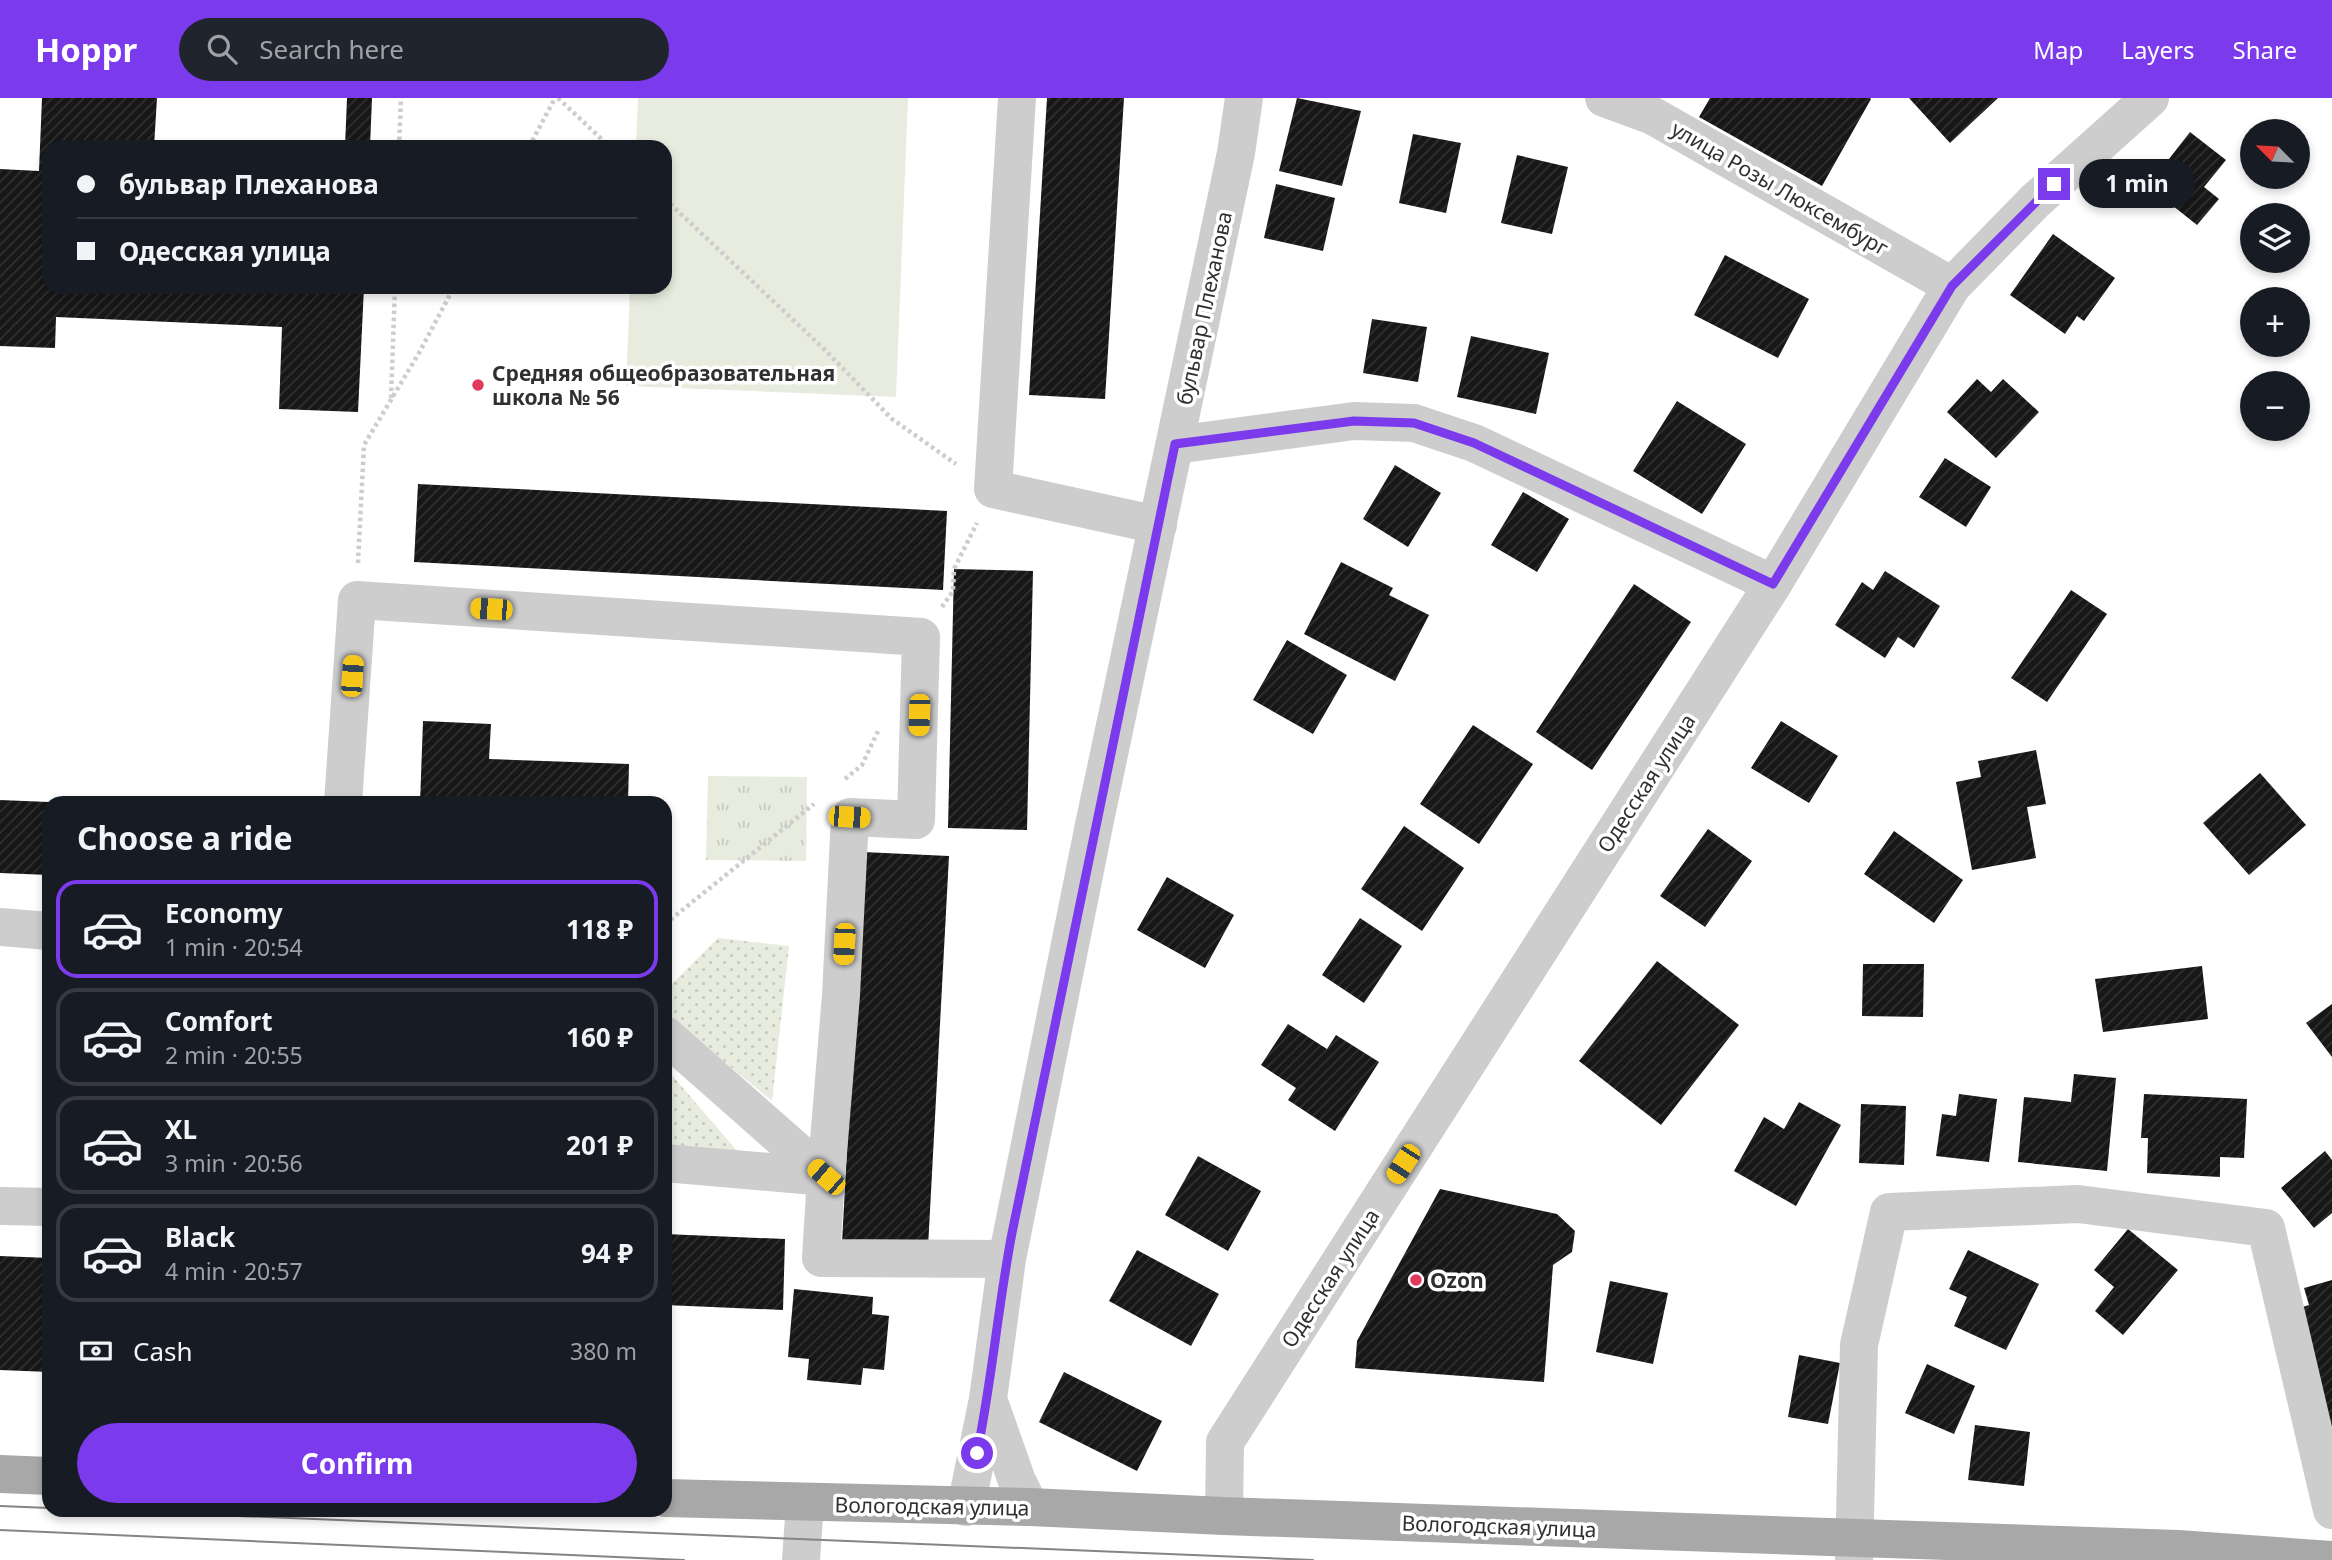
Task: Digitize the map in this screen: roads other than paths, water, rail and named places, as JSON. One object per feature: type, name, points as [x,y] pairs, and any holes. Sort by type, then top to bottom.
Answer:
[{"type":"main road","points":[[0,1474],[42,1476]]},
{"type":"main road","name":"Вологодская улица","points":[[672,1498],[1030,1507],[1854,1549],[2076,1548],[2178,1555],[2332,1560]]},
{"type":"street","points":[[1017,98],[993,489],[1158,525]]},
{"type":"street","name":"бульвар Плеханова","points":[[966,1507],[988,1399],[1007,1259],[1094,825],[1236,153],[1244,98]]},
{"type":"street","name":"улица Розы Люксембург","points":[[1604,98],[1659,107],[1952,286]]},
{"type":"street","name":"Одесская улица","points":[[1224,1516],[1225,1443],[1773,584],[1952,286],[2035,201],[2150,98]]},
{"type":"street","points":[[1175,444],[1354,421],[1414,423],[1474,443],[1773,584]]},
{"type":"street","points":[[343,796],[356,600],[920,637],[916,820],[849,817],[841,995],[821,1258],[1007,1259]]},
{"type":"street","points":[[0,927],[42,930]]},
{"type":"street","points":[[672,1041],[826,1177]]},
{"type":"street","points":[[672,1164],[826,1177]]},
{"type":"street","points":[[1854,1549],[1859,1345],[1889,1212],[2078,1204],[2266,1228],[2332,1510]]},
{"type":"street","points":[[0,1206],[42,1207]]},
{"type":"street","points":[[988,1399],[1017,1481],[1030,1507]]},
{"type":"street","points":[[802,1560],[805,1503]]},
{"type":"tram line","points":[[0,1506],[42,1508]]},
{"type":"tram line","points":[[265,1517],[1313,1560]]},
{"type":"tram line","points":[[0,1530],[684,1560]]},
{"type":"place","name":"Средняя общеобразовательная школа № 56","points":[[478,385]]},
{"type":"place","name":"Ozon","points":[[1416,1280]]}]
